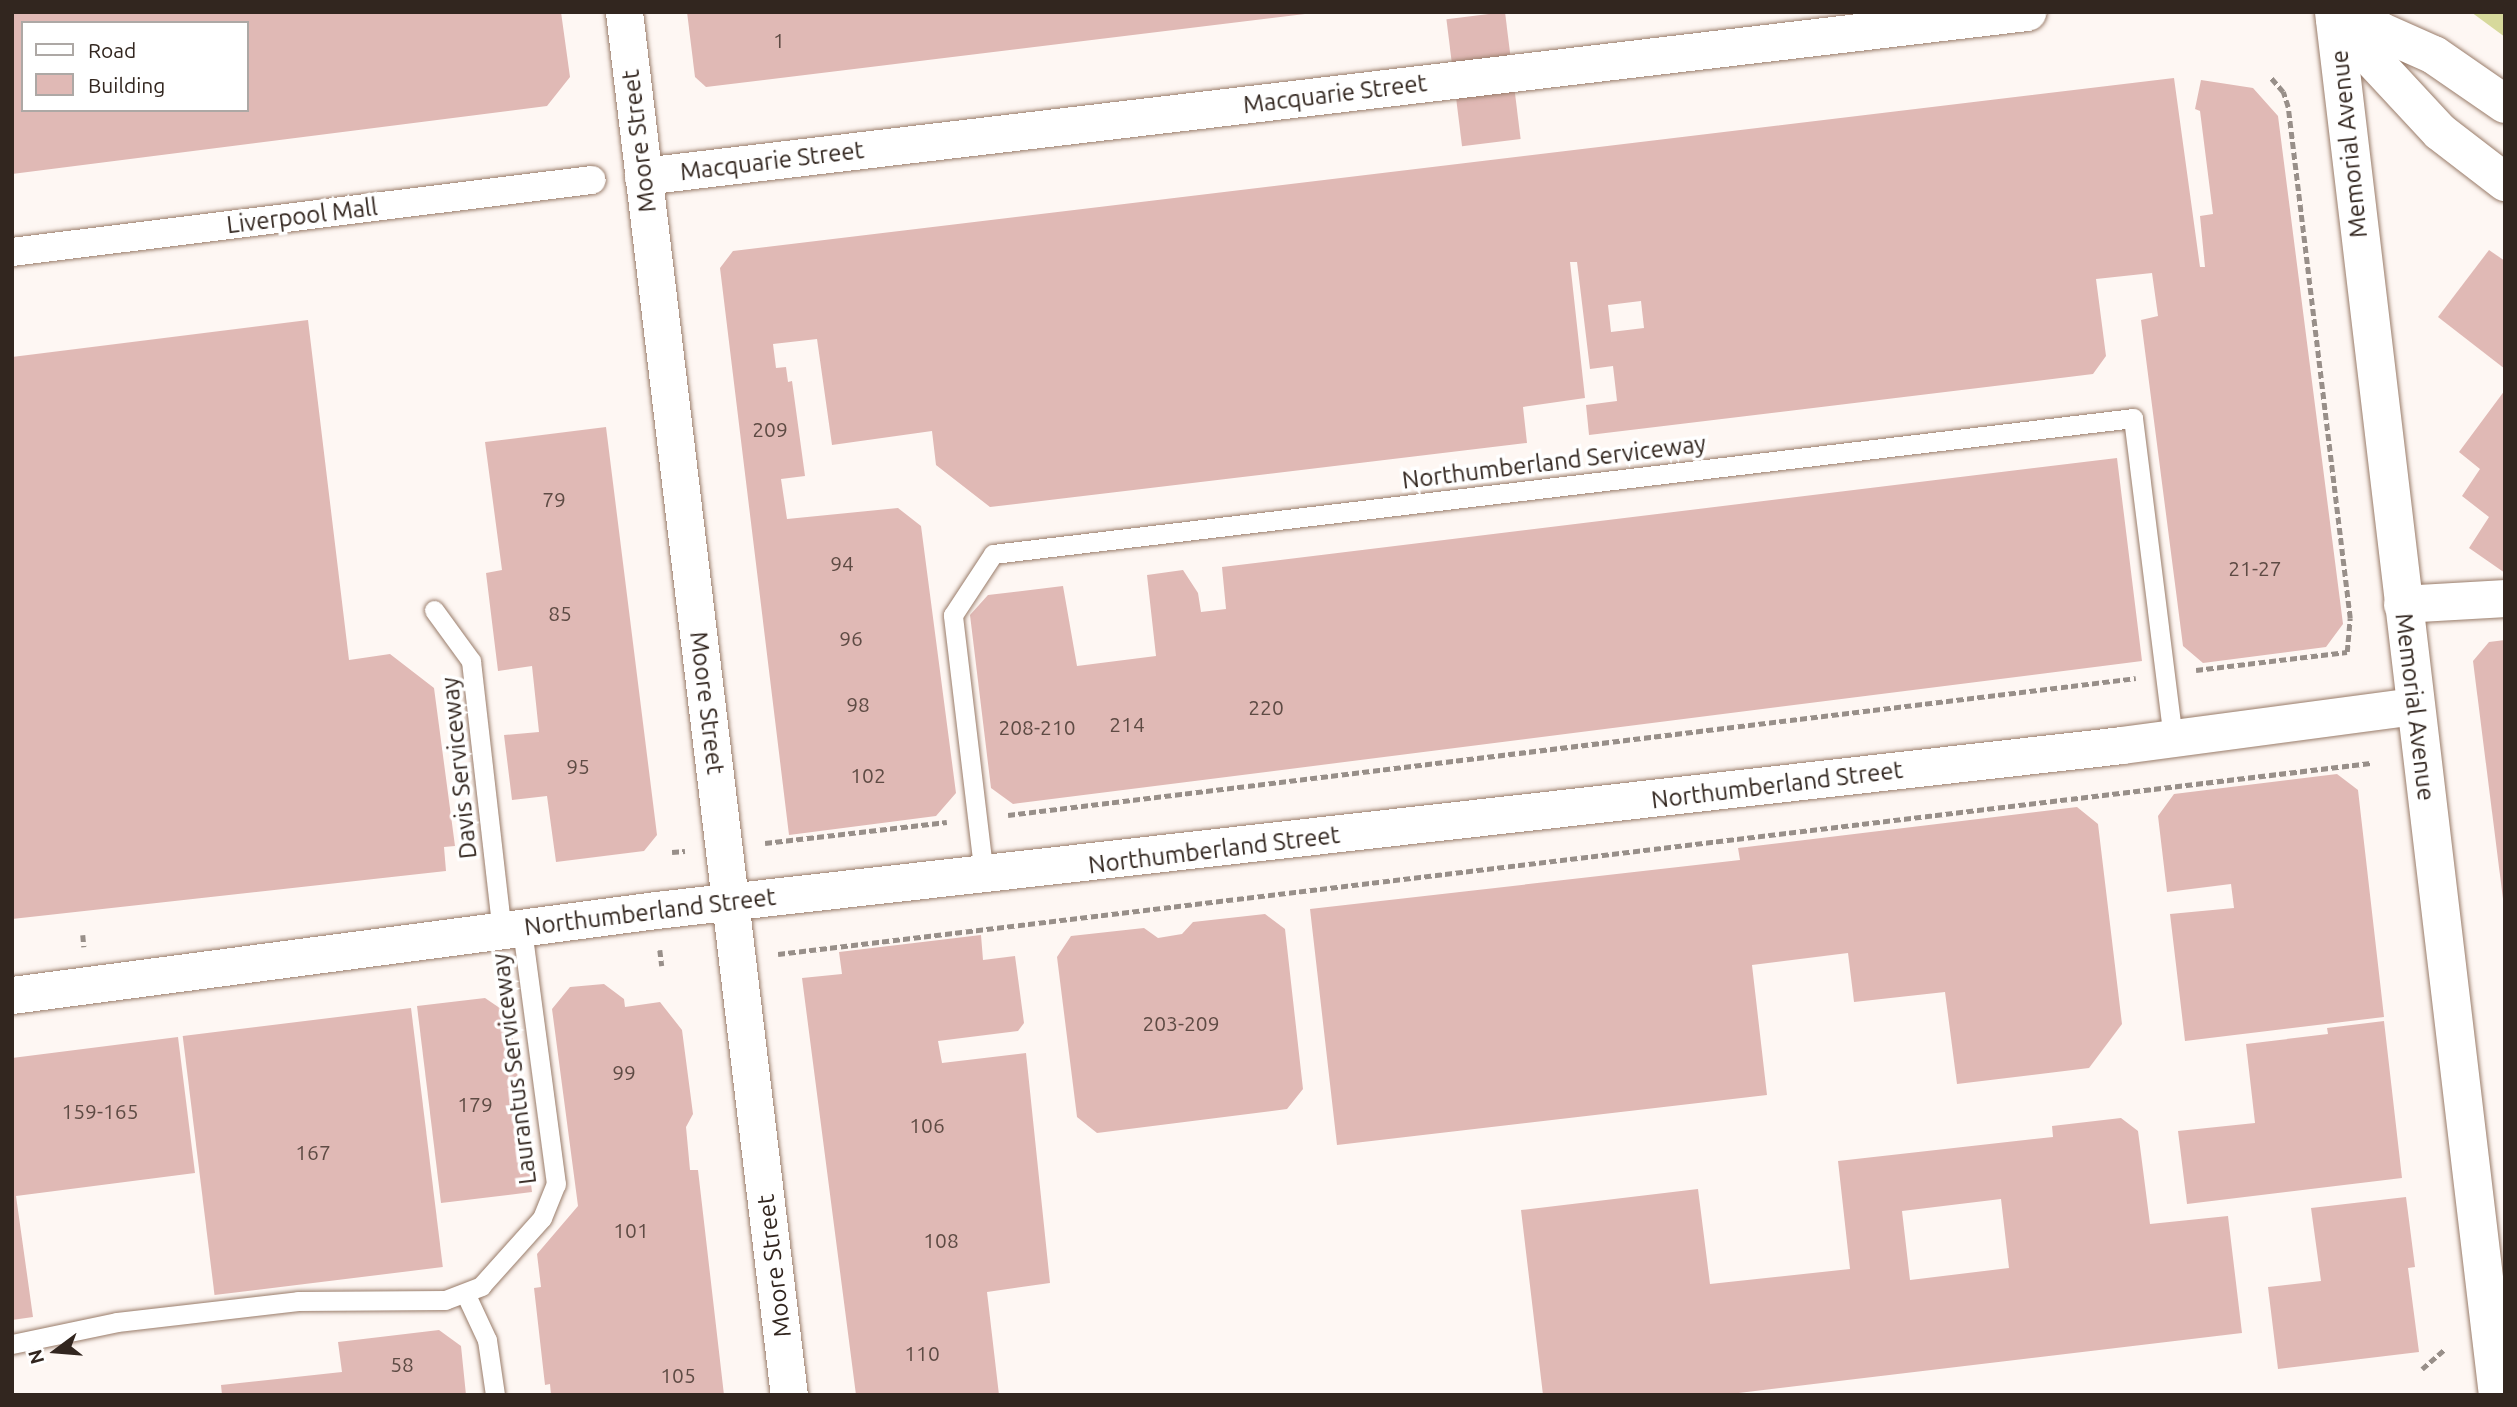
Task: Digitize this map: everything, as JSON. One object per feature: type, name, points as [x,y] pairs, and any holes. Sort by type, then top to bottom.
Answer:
[{"type":"street","name":"Moore Street","points":[[624,12],[733,901],[789,1395]]},
{"type":"street","name":"Macquarie Street","points":[[643,176],[2027,12]]},
{"type":"street","points":[[2327,14],[2380,31],[2434,55],[2505,104]]},
{"type":"street","points":[[2327,14],[2440,132],[2505,182]]},
{"type":"street","name":"Memorial Avenue","points":[[2327,14],[2415,706],[2498,1395]]},
{"type":"street","name":"Liverpool Mall","points":[[12,251],[592,180]]},
{"type":"street","points":[[2402,604],[2505,598]]},
{"type":"street","name":"Northumberland Street","points":[[12,995],[733,901],[984,876],[2173,739],[2415,706]]},
{"type":"lane","name":"Northumberland Serviceway","points":[[984,876],[953,615],[993,554],[2133,418],[2173,739]]},
{"type":"lane","name":"Davis Serviceway","points":[[434,610],[471,662],[512,930]]},
{"type":"lane","name":"Laurantus Serviceway","points":[[466,1295],[481,1286],[542,1218],[556,1184],[512,930]]},
{"type":"lane","points":[[12,1344],[117,1322],[298,1301],[445,1300],[466,1295],[487,1340],[495,1395]]},
{"type":"path","points":[[764,843],[2347,652],[2350,618],[2288,107],[2283,92],[2270,77]]},
{"type":"path","name":"Northumberland Street","points":[[778,954],[2371,763]]},
{"type":"path","points":[[672,852],[685,851]]},
{"type":"path","points":[[2422,1368],[2444,1350]]},
{"type":"green space","points":[[2471,12],[2505,12],[2505,37]]},
{"type":"building","points":[[12,12],[561,12],[570,77],[547,106],[12,174]]},
{"type":"building","points":[[687,12],[1305,14],[706,87],[695,77]]},
{"type":"building","points":[[1505,12],[1521,139],[1462,146],[1446,19]]},
{"type":"building","points":[[2174,78],[2200,267],[2205,267],[2200,216],[2213,214],[2200,111],[2195,109],[2201,80],[2253,88],[2278,116],[2343,624],[2326,647],[2203,663],[2183,646],[2141,320],[2158,316],[2152,273],[2096,279],[2106,356],[2093,374],[1589,435],[1586,405],[1617,401],[1613,366],[1590,369],[1577,262],[1570,262],[1585,398],[1523,407],[1527,443],[990,507],[936,465],[932,431],[832,445],[817,339],[773,344],[776,368],[786,367],[788,382],[792,381],[805,476],[781,479],[787,519],[898,508],[921,526],[956,793],[936,816],[789,835],[720,268],[733,251]],"holes":[[[1641,301],[1644,328],[1611,332],[1608,305]]]},
{"type":"building","points":[[2489,250],[2505,261],[2505,369],[2438,317]]},
{"type":"building","points":[[308,320],[349,660],[390,654],[434,688],[455,846],[444,847],[446,871],[12,919],[12,357]]},
{"type":"building","points":[[2505,390],[2505,573],[2469,548],[2489,517],[2462,496],[2480,469],[2459,452]]},
{"type":"building","points":[[606,427],[657,835],[644,851],[556,862],[547,796],[512,800],[504,735],[539,732],[532,666],[498,671],[486,573],[502,570],[485,442]]},
{"type":"building","points":[[2117,458],[2142,661],[1013,804],[991,788],[970,615],[988,595],[1063,586],[1077,666],[1156,656],[1147,575],[1183,570],[1198,593],[1201,612],[1226,609],[1222,567]]},
{"type":"building","points":[[2505,640],[2503,899],[2473,661],[2489,642]]},
{"type":"building","points":[[2337,774],[2358,790],[2384,1017],[2185,1041],[2170,914],[2234,908],[2231,884],[2167,892],[2158,816],[2174,794]]},
{"type":"building","points":[[2077,807],[2098,824],[2122,1024],[2089,1068],[1957,1084],[1945,992],[1854,1002],[1848,953],[1752,965],[1767,1095],[1337,1145],[1310,909],[1740,860],[1738,848]]},
{"type":"building","points":[[1265,914],[1285,929],[1303,1089],[1287,1109],[1097,1133],[1077,1117],[1057,957],[1071,936],[1144,928],[1158,938],[1182,934],[1193,922]]},
{"type":"building","points":[[981,935],[983,960],[1015,956],[1024,1023],[1018,1031],[938,1041],[942,1063],[1026,1053],[1050,1283],[987,1292],[999,1395],[856,1395],[802,978],[842,974],[839,952]]},
{"type":"building","points":[[604,984],[624,999],[625,1007],[660,1002],[682,1030],[693,1114],[686,1127],[690,1170],[698,1170],[724,1395],[551,1395],[550,1384],[545,1385],[534,1288],[541,1287],[537,1254],[578,1206],[552,1009],[570,987]]},
{"type":"building","points":[[485,998],[510,1015],[532,1192],[441,1203],[417,1006]]},
{"type":"building","points":[[411,1008],[443,1267],[215,1295],[183,1036]]},
{"type":"building","points":[[2384,1021],[2402,1178],[2187,1204],[2178,1131],[2255,1123],[2246,1044],[2328,1034],[2327,1028]]},
{"type":"building","points":[[178,1037],[195,1173],[16,1196],[33,1317],[12,1320],[12,1058]]},
{"type":"building","points":[[2121,1118],[2138,1131],[2150,1224],[2228,1216],[2242,1333],[1722,1395],[1543,1395],[1521,1210],[1698,1189],[1710,1284],[1850,1269],[1838,1161],[2053,1137],[2052,1126]],"holes":[[[2001,1199],[2009,1268],[1910,1280],[1902,1211]]]},
{"type":"building","points":[[2406,1197],[2415,1267],[2408,1268],[2419,1352],[2278,1369],[2268,1287],[2321,1281],[2311,1208]]},
{"type":"building","points":[[439,1330],[461,1346],[466,1395],[222,1395],[221,1385],[342,1372],[338,1342]]}]
